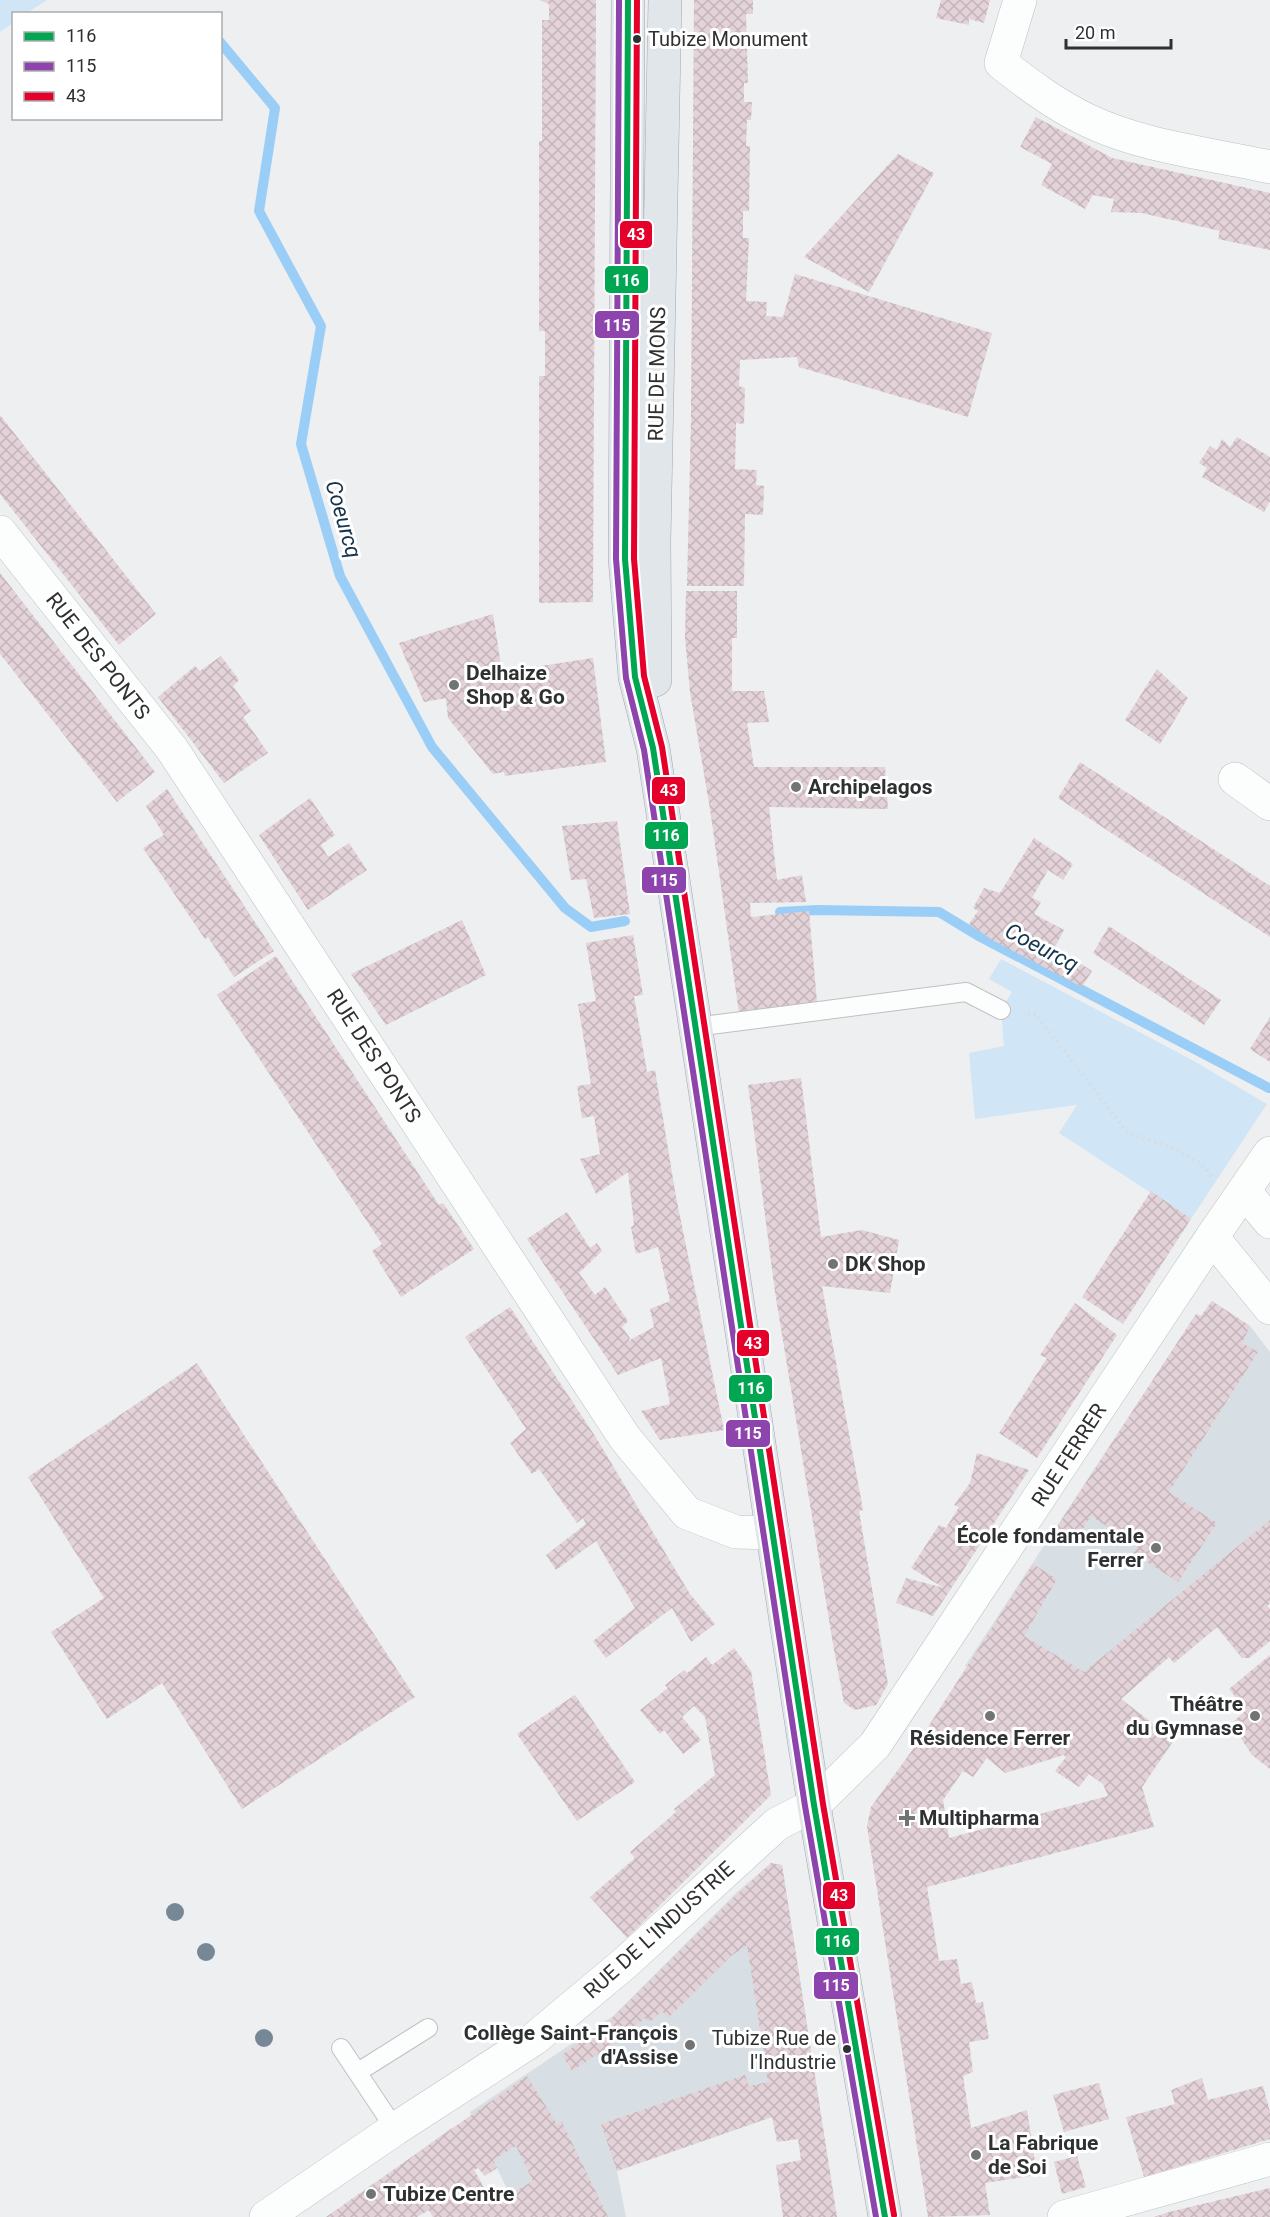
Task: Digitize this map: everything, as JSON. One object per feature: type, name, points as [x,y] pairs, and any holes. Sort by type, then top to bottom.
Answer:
[{"type":"main road","name":"RUE DE MONS","points":[[628,0],[625,559],[635,677],[653,748],[814,1805],[885,2217]]},
{"type":"main road","name":"RUE DE MONS","points":[[653,748],[664,0]]},
{"type":"street","points":[[1020,0],[1001,63],[1052,101],[1089,121],[1128,136],[1270,167]]},
{"type":"street","name":"RUE DES PONTS","points":[[0,532],[172,749],[625,1438],[687,1513],[736,1532],[773,1533]]},
{"type":"street","points":[[1235,779],[1270,804]]},
{"type":"street","name":"RUE FERRER","points":[[814,1805],[875,1745],[1270,1153]]},
{"type":"street","points":[[1240,1197],[1270,1222]]},
{"type":"street","points":[[1212,1237],[1270,1308]]},
{"type":"street","name":"RUE DE L'INDUSTRIE","points":[[266,2217],[395,2129],[534,2039],[625,1963],[777,1824],[814,1805]]},
{"type":"street","points":[[1064,2217],[1270,2159]]},
{"type":"lane","points":[[695,1027],[966,992],[1001,1010]]},
{"type":"lane","points":[[358,2072],[428,2028]]},
{"type":"lane","points":[[341,2048],[395,2129]]},
{"type":"path","points":[[1001,1010],[1036,1014],[1126,1131],[1177,1150],[1201,1164],[1240,1197]]},
{"type":"shaded area","points":[[0,0],[47,0],[29,12],[12,12],[12,24],[0,32]]},
{"type":"shaded area","points":[[1001,959],[1192,1060],[1267,1104],[1191,1219],[1059,1133],[1077,1105],[975,1119],[969,1053],[1004,1046],[1001,1010],[1012,992],[989,979]]},
{"type":"shaded area","name":"École fondamentale Ferrer","points":[[1212,1301],[1250,1326],[1270,1352],[1270,1603],[1267,1606],[1270,1609],[1270,1641],[1249,1658],[1242,1658],[1217,1627],[1174,1663],[1169,1657],[1121,1699],[1174,1740],[1142,1787],[1108,1796],[1103,1784],[1052,1747],[1027,1703],[965,1666],[1196,1314],[1201,1316]]},
{"type":"shaded area","name":"Collège Saint-François d'Assise","points":[[771,1863],[782,1865],[820,2108],[772,2117],[617,2171],[626,2217],[433,2217],[401,2165],[451,2128],[493,2204],[510,2195],[470,2112],[613,2016],[736,1893]]},
{"type":"building","points":[[540,0],[596,0],[593,602],[539,603],[539,376],[545,376],[545,331],[539,331],[539,141],[542,141],[542,20],[549,20],[549,4]]},
{"type":"building","points":[[694,0],[753,0],[753,14],[746,14],[748,83],[744,83],[744,102],[752,102],[751,120],[747,120],[746,146],[750,146],[749,211],[743,211],[743,238],[749,238],[746,301],[767,302],[766,316],[783,317],[795,274],[992,333],[968,417],[799,367],[797,357],[740,360],[739,386],[745,388],[744,424],[736,423],[735,469],[757,470],[756,485],[764,486],[763,515],[745,514],[744,586],[687,586],[691,420]]},
{"type":"building","points":[[941,0],[990,0],[984,23],[969,19],[969,25],[936,18]]},
{"type":"building","points":[[1036,117],[1112,158],[1270,193],[1270,250],[1218,239],[1220,231],[1142,213],[1111,212],[1114,199],[1093,195],[1085,209],[1041,185],[1052,164],[1020,147]]},
{"type":"building","points":[[898,154],[934,173],[869,292],[804,257]]},
{"type":"building","points":[[0,415],[156,614],[119,645],[0,494]]},
{"type":"building","points":[[1237,437],[1270,457],[1270,501],[1264,512],[1202,477],[1207,468],[1199,463],[1210,446],[1217,450],[1222,439],[1230,447]]},
{"type":"building","points":[[0,573],[155,772],[117,802],[0,654]]},
{"type":"building","points":[[686,591],[737,591],[737,638],[732,638],[732,691],[764,691],[769,722],[747,723],[754,767],[885,767],[888,809],[769,807],[777,880],[802,875],[806,902],[750,903],[751,917],[809,911],[817,1002],[739,1013],[710,809],[690,692],[685,638]]},
{"type":"building","points":[[493,614],[502,672],[593,658],[606,762],[505,776],[504,772],[493,774],[448,718],[446,698],[424,702],[399,643]]},
{"type":"building","points":[[221,656],[239,680],[233,686],[251,711],[243,717],[268,753],[224,783],[158,697],[195,666],[200,671]]},
{"type":"building","points":[[1157,669],[1188,698],[1160,744],[1125,720]]},
{"type":"building","points":[[1080,762],[1270,886],[1270,937],[1058,798]]},
{"type":"building","points":[[167,789],[274,951],[234,977],[208,937],[205,939],[143,848],[164,835],[146,806]]},
{"type":"building","points":[[310,798],[335,835],[321,845],[328,857],[349,843],[367,870],[308,910],[259,835]]},
{"type":"building","points":[[617,821],[630,914],[594,918],[586,879],[571,880],[562,826]]},
{"type":"building","points":[[1034,838],[1073,864],[1063,880],[1048,870],[1032,898],[1041,902],[1034,914],[1064,930],[1055,947],[1092,971],[1082,987],[994,941],[969,924],[978,911],[973,908],[984,888],[1000,893]]},
{"type":"building","points":[[462,920],[486,975],[386,1025],[351,974]]},
{"type":"building","points":[[1109,926],[1221,1000],[1204,1025],[1093,953]]},
{"type":"building","points":[[633,935],[643,995],[634,996],[647,1072],[655,1070],[676,1197],[724,1430],[660,1440],[641,1411],[670,1404],[661,1358],[618,1375],[527,1239],[567,1212],[590,1248],[597,1243],[602,1251],[579,1273],[595,1295],[605,1287],[628,1321],[622,1327],[630,1338],[628,1341],[654,1327],[650,1309],[670,1301],[658,1247],[636,1254],[631,1227],[634,1225],[628,1172],[596,1194],[580,1159],[600,1154],[594,1116],[582,1118],[577,1086],[591,1084],[578,1004],[596,1001],[586,943]]},
{"type":"building","points":[[276,956],[439,1205],[443,1203],[474,1249],[401,1297],[372,1251],[382,1244],[217,995]]},
{"type":"building","points":[[1270,1017],[1270,1062],[1250,1049]]},
{"type":"building","points":[[801,1078],[821,1237],[862,1230],[899,1240],[890,1293],[822,1286],[863,1510],[859,1511],[888,1684],[876,1705],[855,1710],[844,1703],[834,1650],[775,1292],[748,1085]]},
{"type":"building","points":[[1151,1191],[1191,1219],[1123,1324],[1082,1297]]},
{"type":"building","points":[[1212,1301],[1250,1326],[1242,1343],[1258,1352],[1169,1492],[1217,1523],[1178,1582],[1133,1553],[1138,1546],[1091,1516],[1073,1545],[1053,1533],[1196,1314],[1201,1316]]},
{"type":"building","points":[[1075,1303],[1117,1335],[1037,1458],[999,1433],[1047,1358],[1040,1355]]},
{"type":"building","points":[[510,1307],[595,1436],[690,1594],[715,1624],[691,1642],[672,1608],[606,1658],[593,1641],[635,1608],[596,1541],[556,1570],[546,1555],[586,1524],[583,1518],[577,1523],[539,1469],[532,1474],[510,1443],[526,1429],[465,1337]]},
{"type":"building","points":[[197,1363],[415,1697],[242,1809],[162,1683],[107,1719],[51,1632],[104,1598],[28,1477]]},
{"type":"building","points":[[977,1453],[1029,1470],[933,1616],[896,1603],[906,1578],[944,1588],[911,1568],[939,1525],[946,1528],[959,1507],[954,1505],[970,1483]]},
{"type":"building","points":[[1270,1520],[1270,1603],[1267,1606],[1270,1609],[1270,1641],[1249,1658],[1242,1658],[1217,1627],[1174,1663],[1169,1657],[1121,1699],[1174,1740],[1142,1787],[1154,1827],[927,1887],[939,1961],[957,1959],[961,1984],[972,1982],[976,2003],[983,2002],[989,2039],[969,2042],[973,2072],[963,2076],[971,2128],[1027,2110],[1037,2175],[985,2183],[990,2215],[928,2217],[867,1826],[871,1807],[919,1741],[1033,1564],[1057,1579],[1024,1636],[1084,1672]],"holes":[[[1064,1755],[1066,1757],[1055,1771],[1079,1787],[1089,1774],[1103,1784],[1108,1796],[949,1838],[943,1800],[963,1771],[973,1777],[987,1758],[1005,1773]]]},
{"type":"building","points":[[734,1648],[751,1671],[771,1795],[627,1938],[590,1897],[635,1858],[630,1852],[676,1812],[674,1809],[715,1775],[705,1717],[694,1706],[682,1717],[701,1740],[683,1754],[664,1730],[660,1734],[640,1710],[668,1688],[665,1685],[684,1670],[687,1673],[706,1657],[712,1665]]},
{"type":"building","name":"Théâtre du Gymnase","points":[[1270,1655],[1270,1769],[1252,1755],[1234,1728],[1233,1722],[1246,1710],[1229,1689]]},
{"type":"building","points":[[575,1695],[635,1782],[577,1821],[517,1734]]},
{"type":"building","points":[[771,1863],[782,1865],[837,2217],[783,2217],[776,2165],[801,2160],[798,2139],[777,2142],[772,2117],[617,2171],[601,2124],[745,2075],[749,2086],[768,2082],[747,1945],[731,1956],[668,2018],[662,2011],[650,2022],[645,2018],[623,2037],[572,2071],[562,2055],[610,2020]]},
{"type":"building","points":[[527,2076],[557,2124],[562,2122],[608,2217],[433,2217],[429,2210],[417,2217],[326,2217]],"holes":[[[516,2146],[533,2181],[493,2204],[474,2170],[478,2168],[485,2176],[497,2168],[493,2160]]]},
{"type":"building","points":[[1202,2078],[1208,2100],[1263,2086],[1270,2112],[1270,2139],[1144,2177],[1126,2117],[1175,2104],[1171,2090]]},
{"type":"building","points":[[1099,2083],[1109,2119],[1064,2132],[1053,2095]]},
{"type":"building","points":[[1077,2156],[1086,2187],[1062,2194],[1054,2162]]},
{"type":"building","points":[[1270,2188],[1270,2217],[1154,2217],[1169,2212]]},
{"type":"waterway","name":"Coeurcq","points":[[222,44],[275,108],[259,211],[321,326],[301,444],[340,576],[432,747],[565,908],[591,927],[625,921]]},
{"type":"waterway","name":"Coeurcq","points":[[780,912],[817,910],[939,912],[977,935],[1269,1088]]},
{"type":"transit line","name":"115","points":[[619,0],[616,559],[626,678],[644,750],[805,1806],[876,2217]]},
{"type":"transit line","name":"116","points":[[628,0],[625,559],[635,677],[653,748],[814,1805],[885,2217]]},
{"type":"transit line","name":"43","points":[[637,0],[634,559],[644,676],[662,747],[823,1804],[894,2215]]},
{"type":"place","name":"Tubize Monument","points":[[637,39]]},
{"type":"place","name":"Delhaize Shop & Go","points":[[454,685]]},
{"type":"place","name":"Archipelagos","points":[[796,787]]},
{"type":"place","name":"DK Shop","points":[[833,1264]]},
{"type":"place","name":"École fondamentale Ferrer","points":[[1156,1548]]},
{"type":"place","name":"Résidence Ferrer","points":[[990,1716]]},
{"type":"place","name":"Théâtre du Gymnase","points":[[1255,1716]]},
{"type":"place","name":"Multipharma","points":[[907,1818]]},
{"type":"place","name":"Collège Saint-François d'Assise","points":[[690,2045]]},
{"type":"place","name":"Tubize Rue de l'Industrie","points":[[847,2049]]},
{"type":"place","name":"La Fabrique de Soi","points":[[976,2155]]},
{"type":"place","name":"Tubize Centre","points":[[371,2194]]}]
